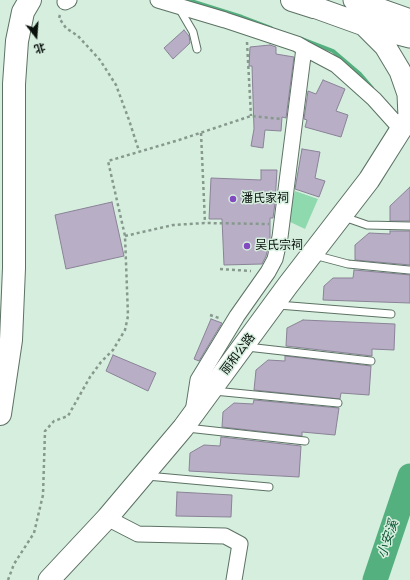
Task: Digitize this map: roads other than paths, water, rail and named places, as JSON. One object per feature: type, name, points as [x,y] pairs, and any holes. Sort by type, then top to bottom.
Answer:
[{"type":"highway","points":[[0,414],[11,332],[14,268],[14,77],[23,12],[30,0]]},
{"type":"highway","points":[[292,0],[314,7]]},
{"type":"main road","points":[[362,10],[391,0]]},
{"type":"main road","points":[[314,7],[362,10],[410,20]]},
{"type":"main road","points":[[362,10],[410,37]]},
{"type":"main road","points":[[362,10],[400,71],[408,94],[407,120]]},
{"type":"main road","name":"丽和公路","points":[[49,580],[107,518],[188,420],[369,180],[407,120]]},
{"type":"street","points":[[168,2],[297,44],[336,65],[374,99],[407,120]]},
{"type":"street","points":[[188,420],[198,380],[237,316],[268,272],[275,259],[282,224],[304,48]]},
{"type":"street","points":[[107,518],[138,534],[225,536],[240,544],[234,580]]},
{"type":"lane","points":[[168,2],[193,32],[197,49]]},
{"type":"lane","points":[[342,216],[367,224],[410,226]]},
{"type":"lane","points":[[312,255],[348,264],[409,270]]},
{"type":"lane","points":[[274,305],[390,314]]},
{"type":"lane","points":[[243,346],[371,361]]},
{"type":"lane","points":[[210,391],[338,402]]},
{"type":"lane","points":[[188,420],[305,441]]},
{"type":"lane","points":[[143,476],[269,486]]},
{"type":"waterway","points":[[188,0],[271,28]]},
{"type":"waterway","points":[[302,39],[333,51],[360,74],[372,88]]},
{"type":"waterway","name":"小安溪","points":[[375,580],[410,476]]},
{"type":"place","name":"潘氏家祠","points":[[233,199]]},
{"type":"place","name":"吴氏宗祠","points":[[247,246]]}]
